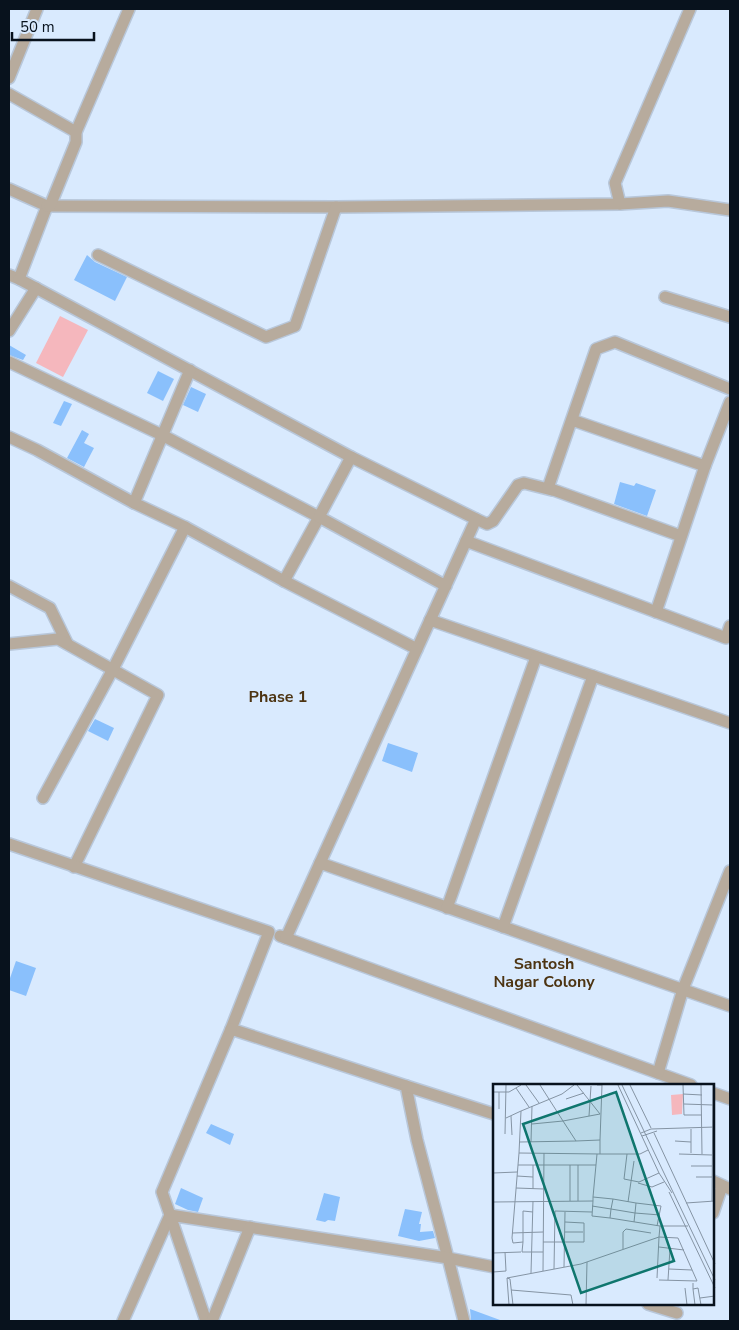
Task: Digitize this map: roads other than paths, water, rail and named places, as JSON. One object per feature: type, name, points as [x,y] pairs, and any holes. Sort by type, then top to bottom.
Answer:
[{"type":"street","points":[[9,78],[37,9]]},
{"type":"street","points":[[129,9],[76,132],[76,142],[14,277],[351,457],[487,524],[493,521],[518,485],[524,483],[552,490],[681,536]]},
{"type":"street","points":[[620,204],[614,183],[690,9]]},
{"type":"street","points":[[9,94],[76,132]]},
{"type":"street","points":[[9,190],[48,206],[336,207],[620,204],[668,201],[730,210]]},
{"type":"street","points":[[98,255],[266,337],[295,326],[336,207]]},
{"type":"street","points":[[9,330],[36,288]]},
{"type":"street","points":[[665,297],[730,317]]},
{"type":"street","points":[[552,490],[548,488],[596,349],[615,342],[730,389]]},
{"type":"street","points":[[9,362],[162,435],[446,586]]},
{"type":"street","points":[[134,503],[190,370]]},
{"type":"street","points":[[656,612],[705,466],[730,402]]},
{"type":"street","points":[[572,420],[705,466]]},
{"type":"street","points":[[9,437],[417,649]]},
{"type":"street","points":[[284,581],[351,457]]},
{"type":"street","points":[[286,938],[476,519]]},
{"type":"street","points":[[42,798],[113,670],[185,528]]},
{"type":"street","points":[[466,542],[728,639],[730,626]]},
{"type":"street","points":[[9,586],[50,608],[67,643]]},
{"type":"street","points":[[430,620],[730,724]]},
{"type":"street","points":[[9,644],[58,639],[158,695],[74,866]]},
{"type":"street","points":[[448,908],[536,656]]},
{"type":"street","points":[[503,928],[593,676]]},
{"type":"street","points":[[9,844],[286,938],[688,1084]]},
{"type":"street","points":[[320,863],[730,1006]]},
{"type":"street","points":[[658,1073],[682,989],[730,871]]},
{"type":"street","points":[[206,1321],[162,1192],[269,932]]},
{"type":"street","points":[[230,1028],[493,1114]]},
{"type":"street","points":[[406,1086],[417,1140],[464,1321]]},
{"type":"street","points":[[714,1093],[730,1099]]},
{"type":"street","points":[[714,1210],[722,1185]]},
{"type":"street","points":[[170,1215],[448,1258],[493,1267]]},
{"type":"street","points":[[124,1321],[170,1215]]},
{"type":"street","points":[[212,1321],[250,1227]]},
{"type":"street","points":[[651,1305],[677,1313]]},
{"type":"district","name":"Phase 1","points":[[278,697]]},
{"type":"district","name":"Santosh Nagar Colony","points":[[544,973]]}]
